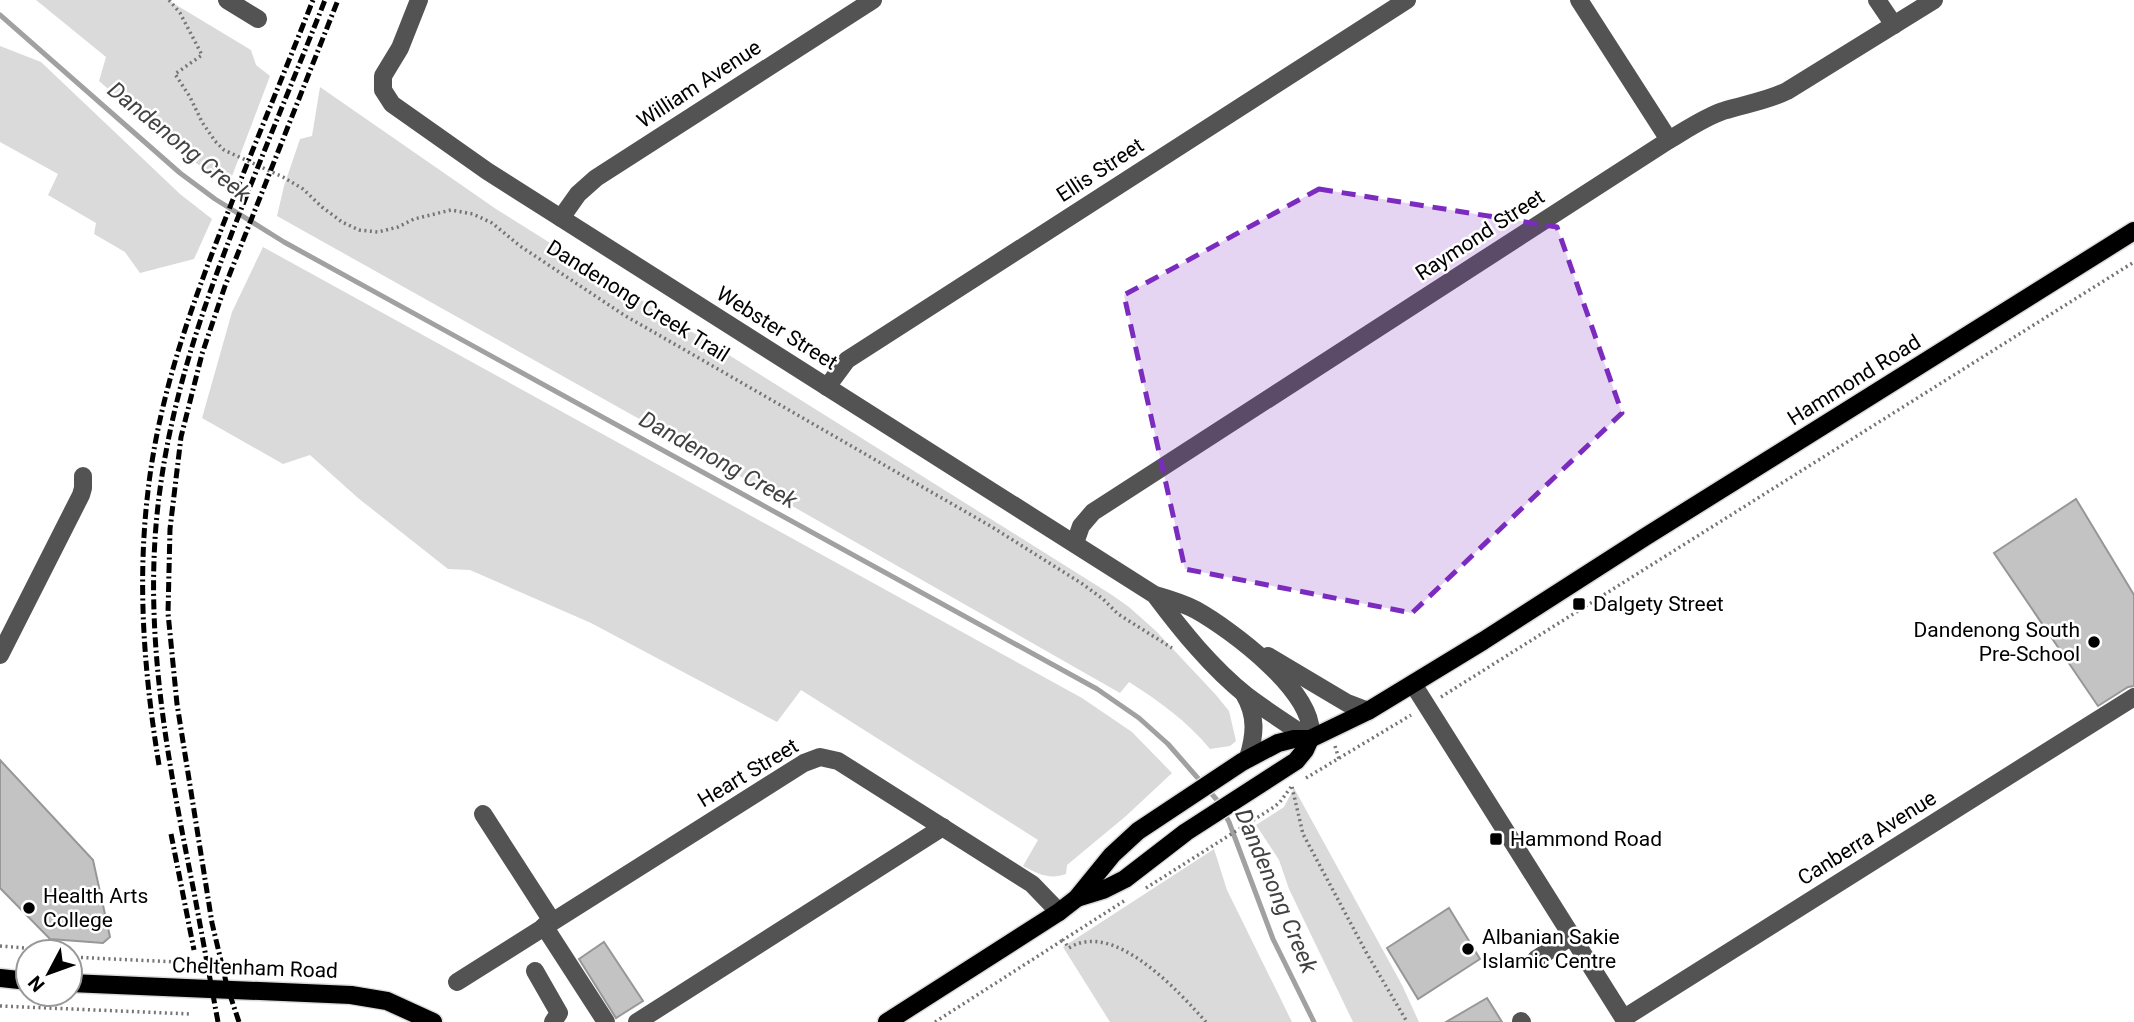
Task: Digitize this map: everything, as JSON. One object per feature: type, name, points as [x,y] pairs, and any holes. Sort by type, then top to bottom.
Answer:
[{"type":"main road","name":"Hammond Road","points":[[887,1022],[1059,912],[1077,898],[1112,855],[1138,831],[1245,760],[1281,741],[1310,739],[1368,711],[2134,231]]},
{"type":"main road","name":"Hammond Road","points":[[1077,898],[1125,879],[1186,832],[1296,761],[1306,750],[1310,739]]},
{"type":"main road","name":"Cheltenham Road","points":[[84,984],[351,995],[387,1001],[433,1022]]},
{"type":"street","points":[[227,0],[258,19]]},
{"type":"street","name":"Webster Street","points":[[419,0],[400,48],[383,76],[383,90],[392,104],[487,171],[1156,594],[1199,612],[1244,643],[1347,703],[1368,711]]},
{"type":"street","name":"William Avenue","points":[[561,218],[578,194],[596,178],[873,0]]},
{"type":"street","name":"Ellis Street","points":[[827,387],[847,360],[1406,0]]},
{"type":"street","points":[[1579,0],[1669,141]]},
{"type":"street","points":[[1877,0],[1894,25]]},
{"type":"street","name":"Raymond Street","points":[[1074,543],[1086,519],[1093,512],[1693,125],[1723,111],[1773,98],[1787,91],[1934,0]]},
{"type":"street","points":[[0,655],[78,500],[83,488],[83,476]]},
{"type":"street","name":"Webster Street","points":[[1156,594],[1181,629],[1218,670],[1243,692],[1310,739]]},
{"type":"street","name":"Webster Street","points":[[1244,643],[1290,687],[1310,723],[1310,739]]},
{"type":"street","points":[[1413,684],[1625,1020]]},
{"type":"street","points":[[1243,692],[1254,721],[1253,741],[1245,760]]},
{"type":"street","name":"Canberra Avenue","points":[[1625,1020],[2134,697]]},
{"type":"street","name":"Heart Street","points":[[457,982],[811,759],[824,757],[838,761],[1037,888],[1059,912]]},
{"type":"street","points":[[483,814],[606,1022]]},
{"type":"street","points":[[637,1022],[943,827]]},
{"type":"street","points":[[1536,959],[1573,936]]},
{"type":"street","points":[[535,971],[559,1013],[553,1022]]},
{"type":"path","name":"Dandenong Creek Trail","points":[[169,0],[180,13],[202,55],[175,74],[202,122],[224,150],[283,177],[342,222],[359,230],[378,232],[429,214],[451,210],[472,214],[492,223],[520,246],[624,315],[982,521],[1081,583],[1118,614],[1176,650]]},
{"type":"path","points":[[1304,780],[1427,706],[2134,262]]},
{"type":"path","points":[[1145,888],[1274,807],[1292,787],[1303,834],[1407,1022]]},
{"type":"path","points":[[935,1022],[1133,896]]},
{"type":"path","points":[[1063,940],[1069,948],[1080,942],[1107,945],[1149,965],[1179,992],[1206,1022]]},
{"type":"path","points":[[84,958],[177,962]]},
{"type":"path","points":[[0,1006],[191,1014]]},
{"type":"highlighted area","points":[[1319,189],[1557,227],[1622,413],[1412,613],[1185,569],[1124,295]]},
{"type":"shaded area","points":[[36,0],[168,0],[251,50],[256,65],[270,76],[229,184],[182,154],[99,81],[106,57]]},
{"type":"shaded area","points":[[0,46],[41,62],[180,194],[212,219],[194,259],[140,273],[125,252],[94,234],[96,223],[48,195],[58,174],[0,142]]},
{"type":"shaded area","points":[[320,87],[496,209],[1129,607],[1156,631],[1229,711],[1236,741],[1230,746],[1210,749],[1172,712],[1129,682],[1120,693],[277,216],[300,139],[312,136]]},
{"type":"shaded area","points":[[263,247],[1082,698],[1132,732],[1172,773],[1067,865],[1066,874],[1044,875],[1023,866],[1038,840],[801,690],[777,722],[591,623],[470,570],[448,569],[358,498],[310,455],[283,464],[202,418],[232,312]]},
{"type":"shaded area","points":[[1294,788],[1402,985],[1419,1022],[1353,1022],[1289,889],[1279,860],[1256,825],[1284,807]]},
{"type":"shaded area","points":[[1214,849],[1227,890],[1292,1022],[1110,1022],[1063,947]]},
{"type":"building","name":"Dandenong South Pre-School","points":[[2076,499],[2134,595],[2134,686],[2098,706],[1994,553]]},
{"type":"building","points":[[0,760],[93,860],[110,937],[103,943],[84,942],[84,938],[49,938],[0,888]]},
{"type":"building","points":[[1449,908],[1480,959],[1418,999],[1387,948]]},
{"type":"building","points":[[604,942],[643,1001],[616,1018],[579,959]]},
{"type":"building","points":[[1487,998],[1502,1022],[1446,1022]]},
{"type":"waterway","name":"Dandenong Creek","points":[[0,15],[180,173],[215,199],[284,242],[1097,689],[1139,718],[1168,744],[1217,800],[1229,822],[1273,939],[1314,1022]]},
{"type":"railway","points":[[159,765],[146,662],[143,560],[148,491],[160,419],[179,348],[202,280],[313,0]]},
{"type":"railway","points":[[218,1022],[175,794],[160,696],[154,597],[159,497],[182,382],[205,307],[325,0]]},
{"type":"railway","points":[[239,1022],[227,986],[212,923],[177,704],[168,613],[170,529],[181,437],[202,354],[225,286],[338,0]]},
{"type":"railway","points":[[171,834],[194,950]]},
{"type":"place","name":"Dalgety Street","points":[[1579,604]]},
{"type":"place","name":"Dandenong South Pre-School","points":[[2094,642]]},
{"type":"place","name":"Hammond Road","points":[[1496,839]]},
{"type":"place","name":"Health Arts College","points":[[29,908]]},
{"type":"place","name":"Albanian Sakie Islamic Centre","points":[[1468,949]]}]
